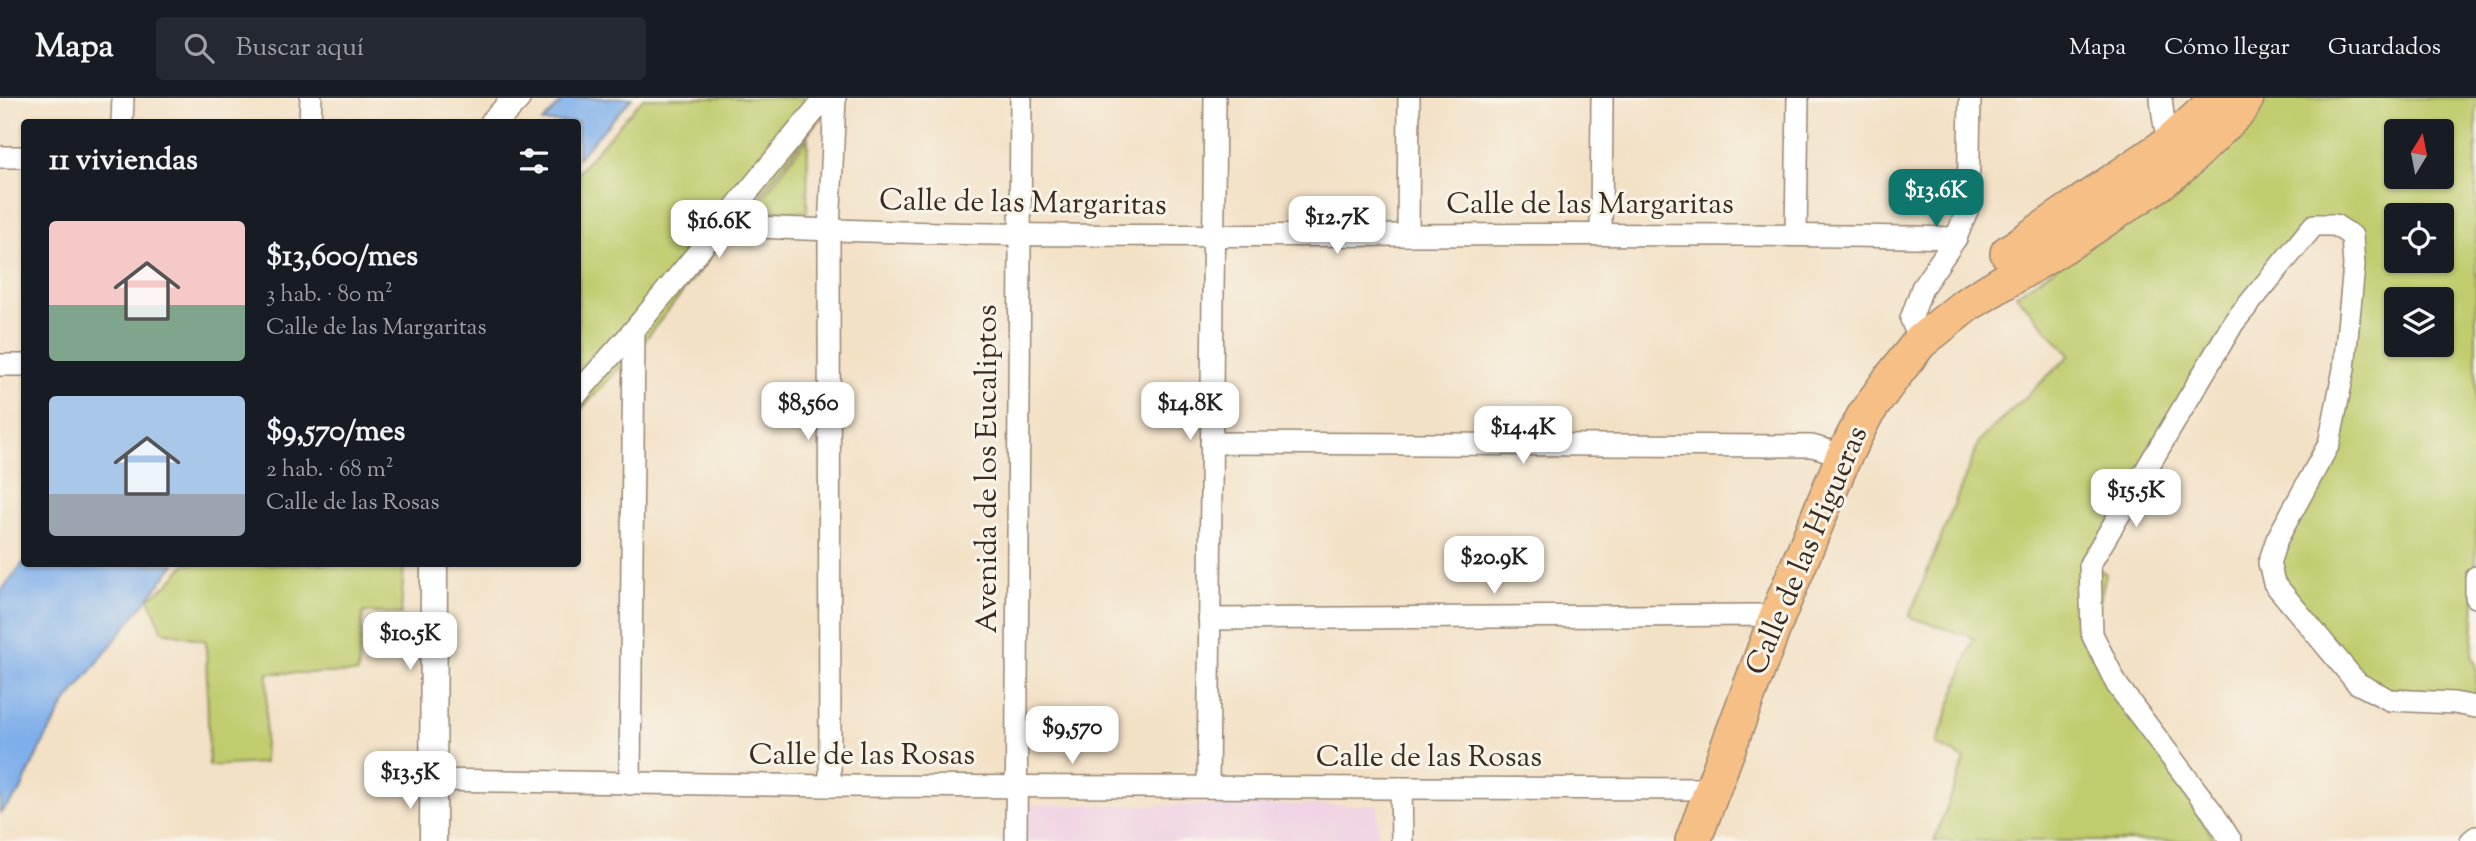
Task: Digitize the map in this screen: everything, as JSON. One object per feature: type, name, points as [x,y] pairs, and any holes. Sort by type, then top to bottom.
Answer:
[{"type":"main road","name":"Calle de las Higueras","points":[[1672,841],[1701,789],[1767,616],[1834,454],[1871,406],[1916,330],[1966,305],[2076,239],[2158,184],[2215,98]]},
{"type":"main road","name":"Calle de las Higueras","points":[[2177,153],[2240,109],[2246,98]]},
{"type":"main road","name":"Calle de las Higueras","points":[[1693,841],[1701,789]]},
{"type":"street","points":[[122,119],[123,98]]},
{"type":"street","points":[[310,119],[311,98]]},
{"type":"street","points":[[497,119],[517,98]]},
{"type":"street","points":[[581,390],[634,330],[825,98]]},
{"type":"street","points":[[830,786],[829,231],[835,98]]},
{"type":"street","name":"Avenida de los Eucaliptos","points":[[1016,841],[1021,98]]},
{"type":"street","points":[[1208,787],[1215,98]]},
{"type":"street","points":[[1408,235],[1409,98]]},
{"type":"street","points":[[1601,234],[1602,98]]},
{"type":"street","points":[[1797,235],[1798,98]]},
{"type":"street","points":[[1916,330],[1922,288],[1956,238],[1968,208],[1970,98]]},
{"type":"street","points":[[2161,98],[2177,153]]},
{"type":"street","points":[[0,157],[21,157]]},
{"type":"street","name":"Calle de las Margaritas","points":[[720,225],[829,231],[1018,235],[1601,234],[1956,238]]},
{"type":"street","points":[[2231,841],[2117,685],[2092,634],[2090,564],[2234,322],[2314,225],[2335,225],[2352,236],[2354,266],[2344,369],[2329,444],[2277,539],[2270,563],[2274,583],[2357,683],[2390,700],[2454,703],[2476,707]]},
{"type":"street","points":[[630,784],[634,330]]},
{"type":"street","points":[[0,365],[21,365]]},
{"type":"street","points":[[1211,443],[1798,446],[1834,454]]},
{"type":"street","points":[[433,841],[434,567]]},
{"type":"street","points":[[2476,577],[2476,597]]},
{"type":"street","points":[[1209,619],[1767,616]]},
{"type":"street","name":"Calle de las Rosas","points":[[433,780],[830,786],[1701,789]]},
{"type":"street","points":[[1401,788],[1402,841]]},
{"type":"street","points":[[2471,841],[2476,836]]},
{"type":"shaded area","points":[[1026,805],[1378,805],[1378,841],[1026,841]]},
{"type":"green space","points":[[643,98],[836,98],[644,341],[581,410],[581,169]]},
{"type":"green space","points":[[2263,98],[2476,98],[2476,577],[2472,657],[2476,664],[2476,707],[2357,683],[2269,563],[2329,444],[2352,237],[2313,225],[2234,322],[2090,563],[2106,574],[2092,634],[2117,685],[2215,841],[1934,841],[1965,759],[1936,745],[1974,638],[1909,617],[1980,440],[2070,355],[2016,295],[2243,135]]},
{"type":"green space","points":[[808,138],[807,212],[752,210]]},
{"type":"green space","points":[[183,567],[404,567],[401,614],[363,612],[358,673],[268,673],[264,763],[209,766],[206,641],[162,631],[149,598],[167,585]]},
{"type":"water","points":[[565,98],[632,98],[581,155],[581,119],[545,119]]},
{"type":"water","points":[[21,566],[173,567],[65,704],[40,748],[20,792],[0,813],[0,592]]}]
